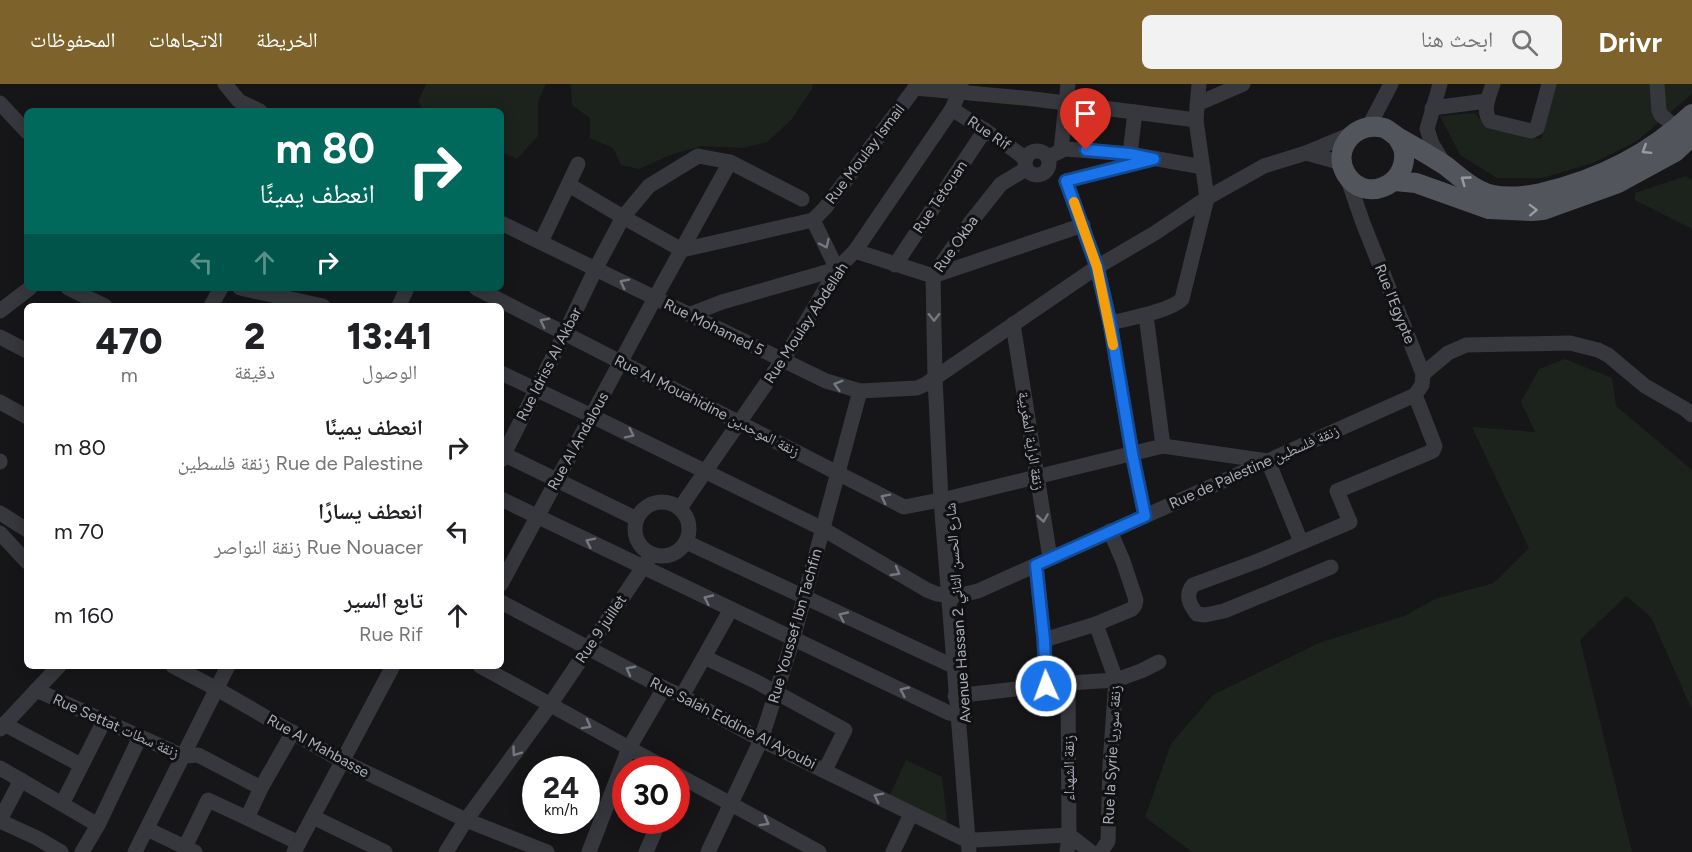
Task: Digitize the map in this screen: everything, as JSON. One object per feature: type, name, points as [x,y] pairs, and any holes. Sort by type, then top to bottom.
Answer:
[{"type":"main road","points":[[1684,132],[1590,179],[1558,189],[1527,195],[1494,196],[1479,191],[1444,165],[1385,128],[1361,130],[1344,146],[1344,169],[1354,183],[1364,188],[1416,183],[1489,209],[1544,210],[1618,183],[1675,152],[1684,132],[1692,114]]},
{"type":"main road","points":[[1388,185],[1404,168],[1404,151],[1397,137]]},
{"type":"street","points":[[225,84],[234,106]]},
{"type":"street","points":[[1068,84],[1066,103],[1052,159],[1044,174],[1037,176],[1033,175],[1026,164],[1030,153],[1038,151],[1052,159],[1066,181],[1083,225],[1097,267],[1110,323],[1145,516]]},
{"type":"street","points":[[1110,323],[1146,315],[1178,304],[1182,299],[1207,198],[1196,120],[1199,84]]},
{"type":"street","points":[[1197,104],[1243,84]]},
{"type":"street","points":[[1361,130],[1391,84]]},
{"type":"street","points":[[1440,84],[1427,129],[1432,144],[1444,165]]},
{"type":"street","points":[[1493,84],[1486,115],[1490,121],[1531,131],[1537,128],[1549,84]]},
{"type":"street","points":[[1657,84],[1661,115],[1684,132]]},
{"type":"street","points":[[915,86],[960,89],[1196,120]]},
{"type":"street","name":"Rue Moulay Ismail","points":[[813,220],[825,208],[915,86]]},
{"type":"street","name":"Rue Moulay Abdellah","points":[[680,508],[782,360],[837,269],[855,251],[952,109],[960,89]]},
{"type":"street","points":[[1432,108],[1488,101]]},
{"type":"street","points":[[0,103],[24,129]]},
{"type":"street","name":"Rue Rif","points":[[952,109],[1006,144],[1026,164]]},
{"type":"street","points":[[1130,154],[1135,112]]},
{"type":"street","name":"Rue Tetouan","points":[[895,265],[985,130]]},
{"type":"street","name":"Rue Mohamed 5","points":[[504,224],[826,381],[860,391],[917,388],[1097,267],[1155,233],[1207,198],[1264,166],[1306,153],[1361,130]]},
{"type":"street","points":[[1052,159],[1065,149],[1130,154],[1203,167]]},
{"type":"street","points":[[1306,153],[1344,169]]},
{"type":"street","name":"Rue Idriss Al Akbar","points":[[504,452],[623,218],[649,186],[698,156],[730,162],[802,199]]},
{"type":"street","points":[[1066,181],[1154,159]]},
{"type":"street","name":"Rue Al Andalous","points":[[504,578],[730,162]]},
{"type":"street","points":[[541,242],[578,164]]},
{"type":"street","name":"Rue Okba","points":[[938,376],[933,276],[1001,184],[1026,164]]},
{"type":"street","name":"Rue l'Egypte","points":[[1301,543],[1350,522],[1337,491],[1433,451],[1435,446],[1420,385],[1344,169]]},
{"type":"street","points":[[569,185],[682,250],[813,220],[837,269],[722,302],[691,314]]},
{"type":"street","points":[[1363,223],[1371,197],[1388,185]]},
{"type":"street","points":[[855,251],[933,276],[1083,225]]},
{"type":"street","points":[[0,311],[26,291]]},
{"type":"street","points":[[74,291],[99,303]]},
{"type":"street","points":[[254,291],[308,303]]},
{"type":"street","name":"Rue Al Mouahidine زنقة الموحدين","points":[[482,291],[903,507],[945,499],[1162,446]]},
{"type":"street","points":[[1146,315],[1162,446],[1268,461],[1301,543],[1193,585],[1188,591],[1192,608],[1197,614],[1205,615],[1224,611],[1331,567]]},
{"type":"street","name":"زنقة الراية المغربية","points":[[1013,324],[1036,477],[1043,562],[1046,686]]},
{"type":"street","points":[[0,337],[24,349]]},
{"type":"street","name":"Rue de Palestine زنقة فلسطين","points":[[952,596],[978,591],[1268,461],[1420,385],[1448,353],[1466,345],[1570,343],[1598,350],[1644,386],[1685,408],[1692,415]]},
{"type":"street","points":[[504,374],[823,529],[927,590],[952,596]]},
{"type":"street","name":"Avenue Hassan 2 شارع الحسن الثاني","points":[[938,376],[959,695],[972,846]]},
{"type":"street","name":"Rue Youssef Ibn Tachfin","points":[[708,852],[761,740],[777,693],[860,391]]},
{"type":"street","points":[[0,402],[24,415]]},
{"type":"street","points":[[504,457],[637,519]]},
{"type":"street","points":[[504,500],[949,713],[961,715]]},
{"type":"street","points":[[660,501],[680,508],[686,516],[689,533],[679,551],[662,556],[643,549],[636,538],[634,526],[641,511],[650,504],[660,501]]},
{"type":"street","points":[[0,513],[24,524]]},
{"type":"street","points":[[1044,640],[1096,624],[1132,609],[1135,605],[1136,600],[1123,561],[1110,531]]},
{"type":"street","points":[[0,533],[24,559]]},
{"type":"street","points":[[686,542],[953,666]]},
{"type":"street","name":"Rue 9 juillet","points":[[446,852],[466,820],[550,705],[652,554]]},
{"type":"street","name":"Avenue Hassan 2 شارع الحسن الثاني","points":[[952,596],[953,666],[959,695]]},
{"type":"street","name":"Rue Salah Eddine Al Ayoubi","points":[[504,604],[682,696],[761,740],[825,770],[972,846]]},
{"type":"street","points":[[682,696],[731,609]]},
{"type":"street","name":"Rue la Syrie زنقة سوريا","points":[[1096,624],[1116,680],[1110,764],[1108,841],[1101,852]]},
{"type":"street","points":[[704,657],[845,730],[825,770]]},
{"type":"street","points":[[959,695],[1116,680],[1159,662]]},
{"type":"street","points":[[56,669],[2,726],[81,765]]},
{"type":"street","name":"Rue Al Mahbasse","points":[[179,669],[342,761],[466,820],[547,852]]},
{"type":"street","points":[[135,852],[227,669]]},
{"type":"street","points":[[147,829],[190,849],[208,800],[247,818],[297,847],[391,669]]},
{"type":"street","points":[[485,669],[643,756]]},
{"type":"street","name":"زنقة الشهداء","points":[[1067,852],[1069,835],[1068,683]]},
{"type":"street","points":[[589,852],[629,748],[664,687]]},
{"type":"street","name":"Rue Settat زنقة سطات","points":[[36,690],[183,756],[198,755],[261,788]]},
{"type":"street","points":[[62,804],[104,721]]},
{"type":"street","points":[[247,818],[261,788],[293,732]]},
{"type":"street","points":[[82,852],[98,825],[140,737]]},
{"type":"street","points":[[0,768],[98,825]]},
{"type":"street","points":[[21,780],[0,820],[61,852]]},
{"type":"street","points":[[690,782],[819,852]]},
{"type":"street","points":[[893,852],[911,814]]},
{"type":"street","points":[[313,817],[385,852]]},
{"type":"street","points":[[646,852],[654,834]]},
{"type":"street","points":[[972,846],[1069,835],[1091,852]]},
{"type":"shaded area","points":[[426,84],[546,84],[538,101],[538,136],[517,159],[504,153],[504,108],[422,108],[418,101]]},
{"type":"shaded area","points":[[571,84],[813,84],[791,120],[767,142],[742,148],[702,146],[670,155],[639,169],[621,165],[613,148],[590,138],[590,118],[572,105]]},
{"type":"shaded area","points":[[1556,84],[1692,84],[1692,94],[1637,141],[1593,163],[1542,178],[1497,178],[1460,155],[1440,116],[1475,113],[1485,126],[1541,139]]},
{"type":"shaded area","points":[[1686,176],[1692,180],[1692,229],[1635,200],[1635,193]]},
{"type":"shaded area","points":[[1565,359],[1612,378],[1616,406],[1692,470],[1692,710],[1651,617],[1626,596],[1580,640],[1632,852],[1192,852],[1145,817],[1171,744],[1213,695],[1319,643],[1404,616],[1435,599],[1494,583],[1529,548],[1472,427],[1535,432],[1521,402],[1539,369]]},
{"type":"shaded area","points":[[906,760],[942,777],[948,829],[889,797]]},
{"type":"slow traffic","points":[[1074,202],[1097,267],[1113,345]]},
{"type":"route","points":[[1046,686],[1036,565],[1145,516],[1110,323],[1097,267],[1066,181],[1154,159],[1130,154],[1086,150]]}]
